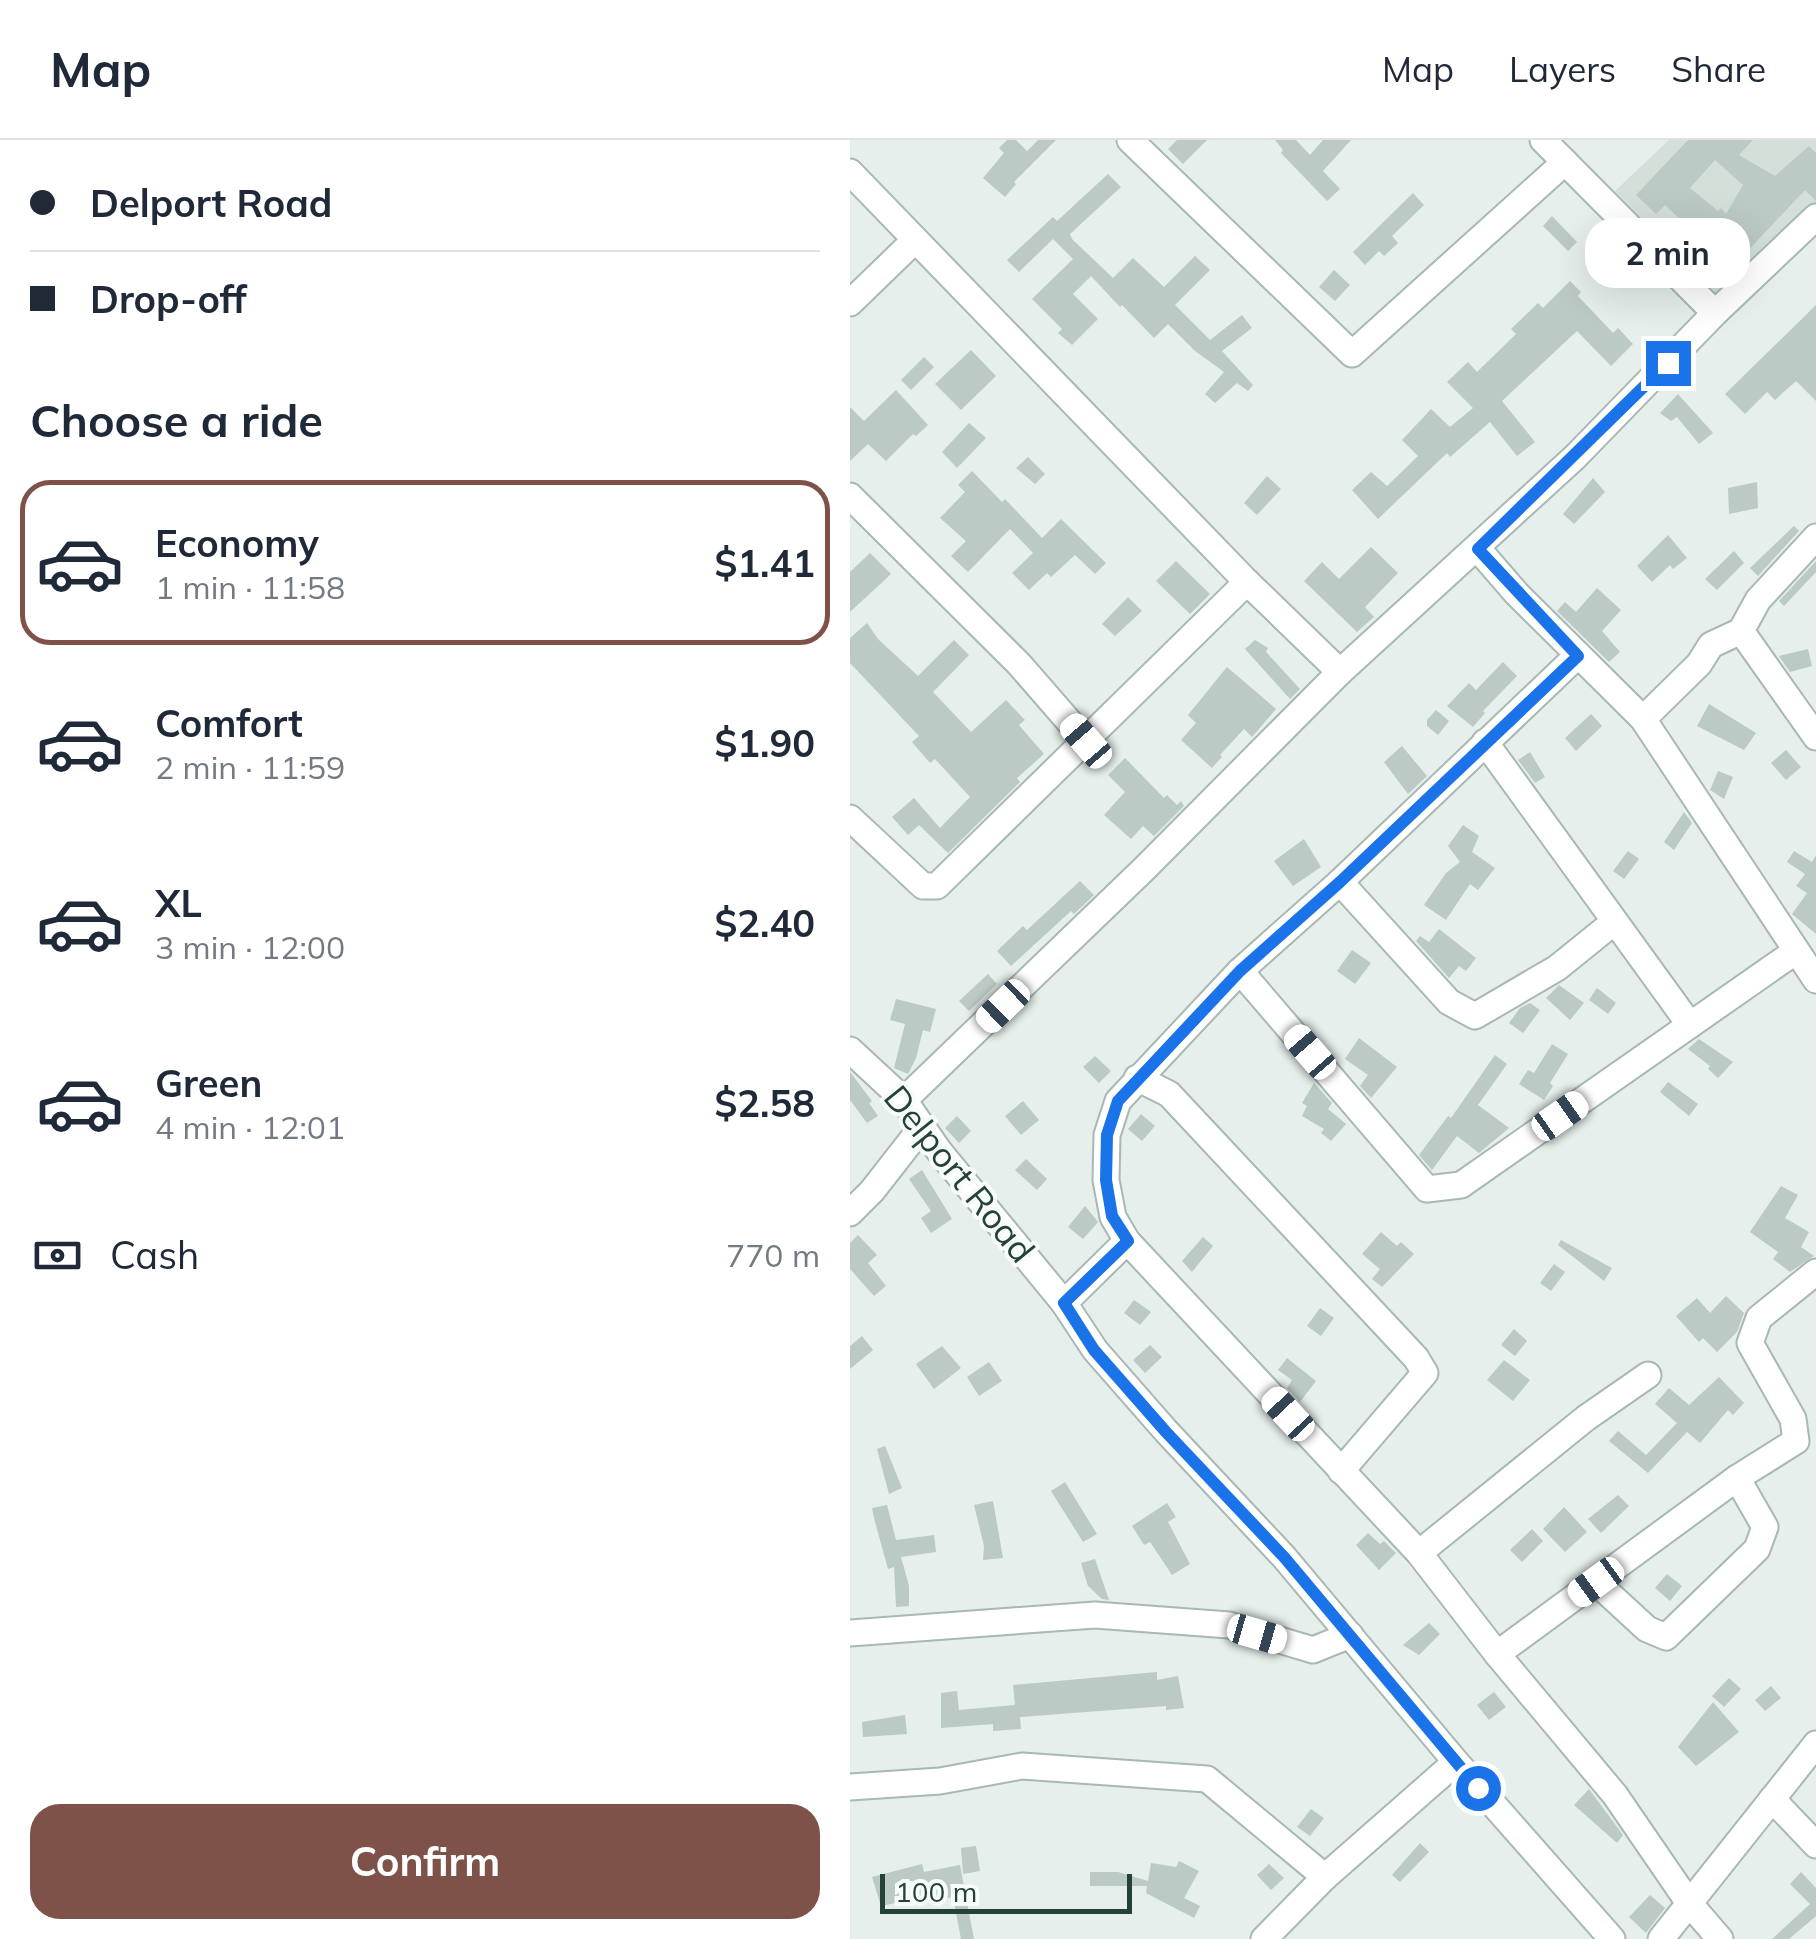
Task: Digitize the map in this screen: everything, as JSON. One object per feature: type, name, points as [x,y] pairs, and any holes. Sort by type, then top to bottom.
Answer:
[{"type":"street","points":[[1130,140],[1352,354],[1565,162]]},
{"type":"street","points":[[1544,140],[1715,313]]},
{"type":"street","points":[[850,172],[1247,582],[1340,672]]},
{"type":"street","points":[[904,1100],[1340,672],[1478,549],[1816,217]]},
{"type":"street","points":[[850,303],[915,240]]},
{"type":"street","points":[[850,496],[1019,664],[1086,741]]},
{"type":"street","points":[[1644,719],[1699,664],[1711,645],[1740,631],[1758,600],[1816,537]]},
{"type":"street","points":[[1478,549],[1578,656],[1644,719],[1816,980]]},
{"type":"street","points":[[850,818],[923,886],[937,886],[1247,582]]},
{"type":"street","points":[[1740,631],[1816,737]]},
{"type":"street","points":[[1578,656],[1340,882],[1240,971],[1136,1078],[1118,1101],[1107,1135],[1106,1180],[1112,1216],[1128,1241],[1419,1552],[1497,1654],[1615,1795],[1689,1903],[1720,1939]]},
{"type":"street","points":[[1485,742],[1690,1025]]},
{"type":"street","points":[[1340,882],[1449,1002],[1476,1016],[1557,968],[1614,922]]},
{"type":"street","points":[[1240,971],[1427,1189],[1461,1185],[1796,951]]},
{"type":"street","name":"Delport Road","points":[[850,1050],[904,1100],[1064,1303],[1094,1350],[1284,1557],[1456,1762],[1612,1939]]},
{"type":"street","points":[[1136,1078],[1169,1094],[1416,1358],[1425,1373],[1341,1471]]},
{"type":"street","points":[[850,1212],[872,1191],[922,1127]]},
{"type":"street","points":[[1064,1303],[1128,1241]]},
{"type":"street","points":[[1497,1654],[1737,1478],[1796,1441],[1793,1419],[1750,1343],[1759,1318],[1816,1272]]},
{"type":"street","points":[[1419,1552],[1586,1418],[1648,1375]]},
{"type":"street","points":[[1596,1582],[1647,1629],[1666,1637],[1757,1548],[1765,1527],[1737,1478]]},
{"type":"street","points":[[850,1633],[1095,1616],[1228,1626],[1314,1650],[1350,1635]]},
{"type":"street","points":[[1660,1939],[1816,1744]]},
{"type":"street","points":[[1264,1939],[1325,1877],[1456,1762]]},
{"type":"street","points":[[850,1787],[940,1781],[1022,1766],[1207,1780],[1325,1877]]},
{"type":"street","points":[[1772,1799],[1816,1845]]},
{"type":"shaded area","points":[[1669,140],[1816,140],[1816,209],[1721,298],[1615,191]]},
{"type":"building","points":[[1007,140],[1016,140],[1027,151],[1038,140],[1056,140],[1014,182],[1005,197],[983,178],[1004,153],[999,148]]},
{"type":"building","points":[[1177,140],[1207,140],[1183,164],[1168,149]]},
{"type":"building","points":[[1275,140],[1296,140],[1310,155],[1323,140],[1351,140],[1323,171],[1340,189],[1327,201],[1281,153],[1283,150]]},
{"type":"building","points":[[1688,140],[1753,140],[1739,155],[1775,176],[1809,146],[1816,153],[1816,201],[1805,190],[1726,274],[1689,241],[1679,228],[1684,223],[1665,205],[1656,214],[1636,195]],"holes":[[[1715,160],[1743,185],[1726,214],[1690,188]]]},
{"type":"building","points":[[1108,174],[1121,187],[1070,234],[1072,239],[1113,278],[1133,258],[1164,287],[1195,256],[1210,270],[1175,305],[1210,340],[1242,315],[1252,328],[1222,351],[1253,385],[1248,391],[1237,383],[1215,403],[1205,394],[1224,372],[1168,324],[1154,338],[1091,276],[1073,294],[1098,319],[1072,345],[1032,299],[1073,259],[1053,239],[1019,272],[1007,260]]},
{"type":"building","points":[[1413,193],[1424,205],[1392,236],[1398,243],[1384,256],[1379,251],[1365,265],[1353,252]]},
{"type":"building","points":[[1552,216],[1577,242],[1568,251],[1543,226]]},
{"type":"building","points":[[1334,270],[1350,285],[1335,301],[1319,287]]},
{"type":"building","points":[[1570,281],[1581,292],[1578,296],[1613,333],[1618,328],[1633,344],[1611,366],[1577,331],[1502,401],[1535,442],[1517,456],[1490,422],[1450,457],[1447,453],[1378,519],[1352,490],[1371,472],[1387,486],[1418,456],[1402,440],[1431,409],[1450,427],[1473,408],[1447,382],[1468,362],[1477,372],[1516,334],[1511,329],[1538,303],[1543,308]]},
{"type":"building","points":[[1816,305],[1816,401],[1796,381],[1775,400],[1767,392],[1745,414],[1725,394]]},
{"type":"building","points":[[971,350],[996,376],[961,410],[935,384]]},
{"type":"building","points":[[924,357],[934,367],[911,390],[901,380]]},
{"type":"building","points":[[896,390],[928,425],[886,461],[868,444],[850,461],[850,407],[864,421]]},
{"type":"building","points":[[1678,394],[1713,433],[1699,444],[1677,417],[1671,421],[1660,413]]},
{"type":"building","points":[[969,423],[986,438],[957,468],[942,452]]},
{"type":"building","points":[[1028,457],[1045,474],[1035,484],[1016,468]]},
{"type":"building","points":[[972,471],[1042,538],[1061,519],[1106,563],[1095,574],[1075,555],[1029,590],[1012,573],[1033,553],[1010,529],[968,572],[951,556],[966,541],[940,518],[965,492],[958,485]]},
{"type":"building","points":[[1267,476],[1281,489],[1257,515],[1244,503]]},
{"type":"building","points":[[1593,478],[1605,492],[1574,524],[1563,514]]},
{"type":"building","points":[[1757,482],[1758,508],[1729,514],[1728,488]]},
{"type":"building","points":[[1794,526],[1799,531],[1758,576],[1750,568]]},
{"type":"building","points":[[1668,535],[1687,558],[1673,569],[1670,565],[1652,582],[1637,566]]},
{"type":"building","points":[[1371,547],[1398,573],[1365,607],[1374,617],[1357,632],[1304,581],[1322,562],[1339,579]]},
{"type":"building","points":[[1734,551],[1744,563],[1717,590],[1705,579]]},
{"type":"building","points":[[870,553],[891,574],[850,612],[850,572]]},
{"type":"building","points":[[1176,561],[1210,594],[1190,614],[1156,581]]},
{"type":"building","points":[[1816,561],[1816,572],[1784,606],[1779,601]]},
{"type":"building","points":[[1597,588],[1621,610],[1602,631],[1620,652],[1609,662],[1557,611],[1565,602],[1576,612]]},
{"type":"building","points":[[1128,597],[1142,611],[1115,636],[1102,624]]},
{"type":"building","points":[[867,623],[878,639],[918,676],[954,640],[969,655],[933,692],[971,732],[1006,700],[1025,720],[1019,725],[1044,754],[948,853],[919,825],[908,835],[892,817],[914,798],[940,828],[970,797],[935,759],[930,763],[912,742],[919,736],[850,663],[850,638]]},
{"type":"building","points":[[1255,640],[1268,648],[1266,652],[1300,689],[1290,699],[1245,649]]},
{"type":"building","points":[[1808,649],[1812,666],[1790,672],[1779,656]]},
{"type":"building","points":[[1503,662],[1517,676],[1473,727],[1447,706],[1469,683],[1476,690]]},
{"type":"building","points":[[1227,667],[1276,709],[1252,737],[1244,729],[1212,768],[1181,740],[1196,723],[1188,715]]},
{"type":"building","points":[[1709,704],[1756,733],[1744,750],[1697,726]]},
{"type":"building","points":[[1436,710],[1449,721],[1438,735],[1427,726]]},
{"type":"building","points":[[1591,714],[1602,726],[1576,751],[1565,738]]},
{"type":"building","points":[[1402,746],[1427,776],[1408,794],[1384,762]]},
{"type":"building","points":[[1786,750],[1801,767],[1786,780],[1771,763]]},
{"type":"building","points":[[1530,752],[1545,777],[1535,783],[1518,760]]},
{"type":"building","points":[[1125,758],[1164,798],[1167,795],[1184,806],[1154,836],[1143,826],[1131,839],[1104,815],[1125,792],[1108,775]]},
{"type":"building","points":[[1718,771],[1733,777],[1724,799],[1710,790]]},
{"type":"building","points":[[1684,812],[1692,823],[1674,850],[1664,842]]},
{"type":"building","points":[[1463,825],[1479,836],[1472,852],[1495,868],[1478,890],[1470,884],[1446,920],[1424,905],[1446,873],[1460,862],[1448,846]]},
{"type":"building","points":[[1304,839],[1321,867],[1293,886],[1274,861]]},
{"type":"building","points":[[1628,851],[1639,859],[1624,879],[1613,871]]},
{"type":"building","points":[[1794,851],[1812,862],[1816,855],[1816,934],[1792,914],[1807,893],[1796,886],[1805,874],[1787,862]]},
{"type":"building","points":[[1080,881],[1094,895],[1011,966],[997,951],[1023,926],[1027,930]]},
{"type":"building","points":[[1439,929],[1476,958],[1466,971],[1459,966],[1449,978],[1416,941],[1420,936],[1429,942]]},
{"type":"building","points":[[1352,950],[1371,963],[1355,984],[1337,971]]},
{"type":"building","points":[[988,974],[997,984],[969,1011],[959,1001]]},
{"type":"building","points":[[1559,985],[1584,1003],[1570,1020],[1546,998]]},
{"type":"building","points":[[1597,988],[1616,1003],[1608,1014],[1589,1000]]},
{"type":"building","points":[[896,999],[936,1009],[930,1032],[923,1030],[908,1074],[894,1068],[905,1024],[890,1020]]},
{"type":"building","points":[[1530,1003],[1540,1010],[1523,1033],[1509,1023],[1520,1008]]},
{"type":"building","points":[[1359,1038],[1397,1067],[1371,1098],[1360,1086],[1368,1075],[1345,1059]]},
{"type":"building","points":[[1699,1039],[1733,1062],[1718,1078],[1708,1069],[1710,1066],[1688,1049]]},
{"type":"building","points":[[1552,1044],[1568,1054],[1544,1100],[1519,1084],[1528,1070],[1534,1073]]},
{"type":"building","points":[[1495,1055],[1507,1064],[1478,1105],[1509,1128],[1479,1153],[1457,1136],[1432,1170],[1419,1155],[1448,1116],[1451,1118]]},
{"type":"building","points":[[1095,1056],[1111,1071],[1099,1083],[1083,1067]]},
{"type":"building","points":[[850,1072],[878,1116],[867,1123],[850,1100]]},
{"type":"building","points":[[1668,1082],[1698,1104],[1689,1116],[1660,1092]]},
{"type":"building","points":[[1314,1083],[1332,1103],[1328,1109],[1346,1124],[1331,1141],[1321,1133],[1324,1129],[1302,1116],[1307,1106],[1302,1103]]},
{"type":"building","points":[[1023,1101],[1039,1120],[1021,1135],[1005,1116]]},
{"type":"building","points":[[1141,1114],[1155,1126],[1142,1141],[1128,1129]]},
{"type":"building","points":[[957,1116],[971,1131],[959,1143],[945,1128]]},
{"type":"building","points":[[1026,1159],[1047,1179],[1037,1190],[1015,1170]]},
{"type":"building","points":[[922,1170],[952,1219],[931,1233],[921,1218],[931,1211],[909,1179]]},
{"type":"building","points":[[1781,1186],[1798,1195],[1785,1218],[1809,1232],[1801,1247],[1814,1256],[1790,1272],[1773,1259],[1778,1252],[1750,1232]]},
{"type":"building","points":[[1085,1206],[1098,1222],[1083,1239],[1068,1227]]},
{"type":"building","points":[[1381,1232],[1414,1254],[1382,1287],[1372,1279],[1380,1269],[1362,1254]]},
{"type":"building","points":[[858,1235],[877,1255],[868,1263],[886,1286],[874,1296],[850,1269],[850,1243]]},
{"type":"building","points":[[1203,1237],[1213,1246],[1192,1272],[1182,1261]]},
{"type":"building","points":[[1561,1240],[1612,1268],[1604,1281],[1558,1245]]},
{"type":"building","points":[[1554,1264],[1565,1272],[1551,1291],[1540,1283]]},
{"type":"building","points":[[1726,1296],[1744,1313],[1737,1332],[1717,1352],[1703,1338],[1699,1342],[1676,1316],[1697,1298],[1710,1313]]},
{"type":"building","points":[[1134,1300],[1151,1312],[1140,1325],[1124,1313]]},
{"type":"building","points":[[1320,1308],[1334,1318],[1321,1336],[1307,1326]]},
{"type":"building","points":[[1514,1329],[1527,1341],[1515,1356],[1501,1345]]},
{"type":"building","points":[[862,1336],[873,1350],[850,1369],[850,1346]]},
{"type":"building","points":[[1150,1345],[1162,1357],[1145,1373],[1133,1360]]},
{"type":"building","points":[[942,1346],[961,1368],[934,1389],[916,1364]]},
{"type":"building","points":[[1287,1358],[1316,1381],[1300,1402],[1287,1388],[1292,1380],[1278,1370]]},
{"type":"building","points":[[1504,1360],[1530,1380],[1513,1401],[1487,1380]]},
{"type":"building","points":[[989,1362],[1002,1381],[979,1396],[967,1377]]},
{"type":"building","points":[[1719,1377],[1744,1403],[1733,1415],[1728,1410],[1700,1443],[1687,1432],[1648,1473],[1609,1441],[1618,1431],[1646,1455],[1677,1423],[1655,1404],[1669,1388],[1689,1405]]},
{"type":"building","points":[[885,1446],[902,1488],[889,1494],[877,1449]]},
{"type":"building","points":[[1065,1482],[1097,1534],[1083,1542],[1051,1491]]},
{"type":"building","points":[[1618,1495],[1629,1506],[1601,1533],[1588,1519]]},
{"type":"building","points":[[993,1501],[1003,1558],[983,1560],[984,1546],[974,1505]]},
{"type":"building","points":[[1167,1503],[1176,1517],[1168,1522],[1190,1564],[1172,1575],[1150,1542],[1144,1545],[1132,1526]]},
{"type":"building","points":[[887,1505],[896,1540],[934,1535],[936,1552],[901,1557],[909,1586],[909,1606],[896,1607],[894,1567],[888,1569],[875,1522],[872,1508]]},
{"type":"building","points":[[1564,1507],[1587,1532],[1565,1552],[1543,1529]]},
{"type":"building","points":[[1532,1529],[1543,1541],[1522,1562],[1510,1550]]},
{"type":"building","points":[[1368,1533],[1396,1553],[1379,1570],[1356,1545]]},
{"type":"building","points":[[1095,1559],[1109,1600],[1102,1599],[1088,1586],[1081,1563]]},
{"type":"building","points":[[1667,1574],[1682,1586],[1670,1601],[1655,1588]]},
{"type":"building","points":[[1429,1623],[1440,1634],[1419,1655],[1403,1645]]},
{"type":"building","points":[[1157,1672],[1157,1680],[1178,1676],[1184,1708],[1020,1717],[1021,1729],[993,1731],[993,1724],[941,1728],[941,1693],[957,1691],[959,1710],[1015,1705],[1013,1685]]},
{"type":"building","points":[[1729,1678],[1741,1689],[1724,1707],[1712,1696]]},
{"type":"building","points":[[1771,1686],[1781,1698],[1765,1711],[1755,1700]]},
{"type":"building","points":[[1494,1692],[1506,1707],[1489,1720],[1477,1705]]},
{"type":"building","points":[[1713,1702],[1739,1732],[1696,1766],[1678,1747]]},
{"type":"building","points":[[905,1715],[907,1734],[863,1737],[862,1722]]},
{"type":"building","points":[[1589,1789],[1623,1835],[1617,1843],[1574,1805]]},
{"type":"building","points":[[1311,1809],[1324,1818],[1310,1836],[1297,1827]]},
{"type":"building","points":[[1420,1843],[1429,1852],[1400,1882],[1392,1875]]},
{"type":"building","points":[[976,1846],[980,1871],[963,1874],[961,1848]]},
{"type":"building","points":[[1179,1861],[1199,1871],[1184,1898],[1200,1906],[1194,1918],[1146,1893],[1147,1886],[1090,1886],[1090,1872],[1118,1872],[1148,1881],[1151,1863],[1176,1867]]},
{"type":"building","points":[[922,1864],[924,1872],[960,1865],[974,1939],[961,1939],[953,1897],[920,1903],[920,1898],[881,1906],[872,1877]]},
{"type":"building","points":[[1269,1864],[1284,1878],[1271,1890],[1257,1875]]},
{"type":"building","points":[[1801,1872],[1816,1888],[1816,1916],[1789,1939],[1772,1939],[1810,1904],[1790,1884]]},
{"type":"building","points":[[1650,1895],[1665,1908],[1646,1933],[1629,1917]]},
{"type":"route","points":[[1478,1788],[1284,1557],[1094,1350],[1064,1303],[1128,1241],[1112,1216],[1106,1180],[1107,1135],[1118,1101],[1136,1078],[1240,971],[1340,882],[1578,656],[1478,549],[1668,363]]}]
